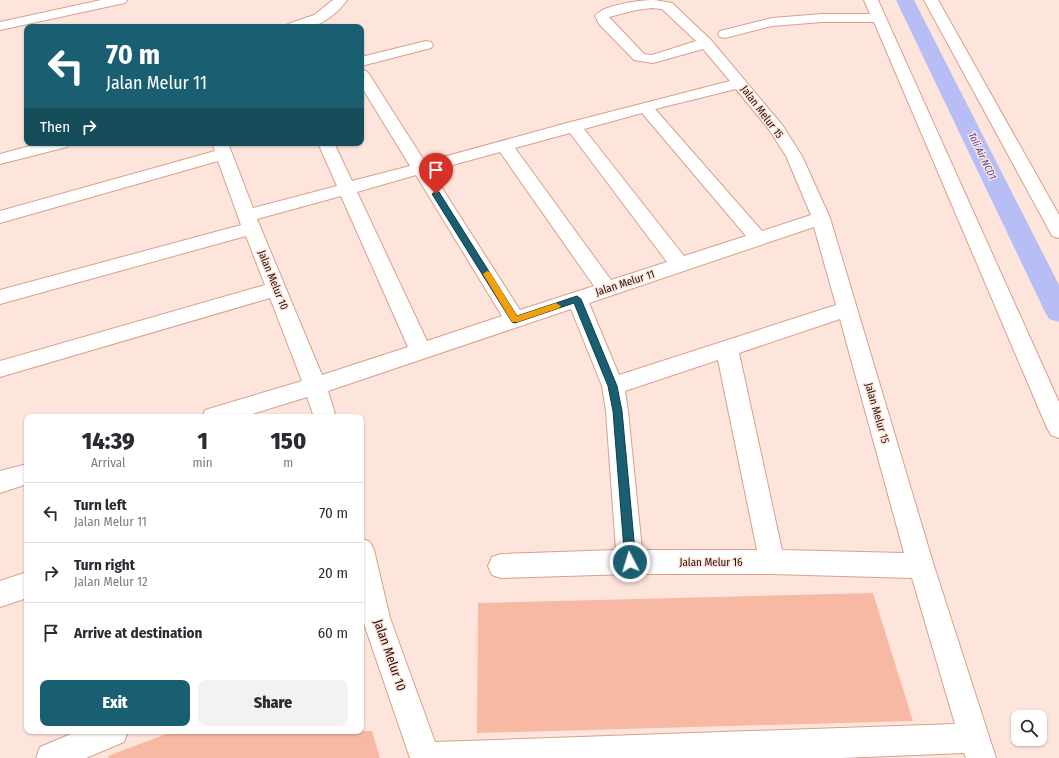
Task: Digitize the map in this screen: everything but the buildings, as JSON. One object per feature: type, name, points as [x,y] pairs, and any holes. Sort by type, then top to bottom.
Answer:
[{"type":"street","points":[[0,26],[120,0]]},
{"type":"street","points":[[304,24],[311,22],[330,11],[340,0]]},
{"type":"street","points":[[871,0],[1059,428]]},
{"type":"street","points":[[931,0],[1059,232]]},
{"type":"street","name":"Jalan Melur 15","points":[[706,43],[653,59],[646,59],[639,57],[604,21],[602,16],[606,13],[649,4],[660,4],[667,6],[706,43],[740,83],[777,129],[794,156],[821,218],[921,566],[978,748]]},
{"type":"street","points":[[725,34],[772,22],[822,18],[879,18]]},
{"type":"street","points":[[364,61],[426,45]]},
{"type":"street","points":[[364,79],[515,320]]},
{"type":"street","points":[[0,297],[249,222],[346,189],[573,126],[740,83]]},
{"type":"street","points":[[645,107],[759,239]]},
{"type":"street","points":[[573,126],[680,265]]},
{"type":"street","points":[[504,145],[608,289]]},
{"type":"street","points":[[0,159],[49,146]]},
{"type":"street","points":[[327,146],[421,351]]},
{"type":"street","points":[[0,217],[222,148]]},
{"type":"street","name":"Jalan Melur 10","points":[[222,148],[249,222],[315,386],[324,414]]},
{"type":"street","name":"Jalan Melur 11","points":[[223,414],[315,386],[821,218]]},
{"type":"street","points":[[0,369],[276,289]]},
{"type":"street","points":[[577,299],[613,386],[617,411],[630,562]]},
{"type":"street","points":[[613,386],[847,309]]},
{"type":"street","points":[[727,349],[772,562]]},
{"type":"street","points":[[0,482],[24,475]]},
{"type":"street","name":"Jalan Melur 16","points":[[501,566],[630,562],[772,562],[921,566]]},
{"type":"street","name":"Jalan Melur 10","points":[[364,577],[369,621],[425,758]]},
{"type":"street","points":[[0,594],[24,586]]},
{"type":"street","points":[[51,758],[106,734]]},
{"type":"street","points":[[425,758],[978,748]]},
{"type":"waterway","name":"Tali Air NCD1","points":[[905,0],[1059,312]]},
{"type":"slow traffic","points":[[487,274],[515,320],[556,306]]},
{"type":"route","points":[[436,194],[515,320],[577,299],[613,386],[617,411],[630,562]]}]
